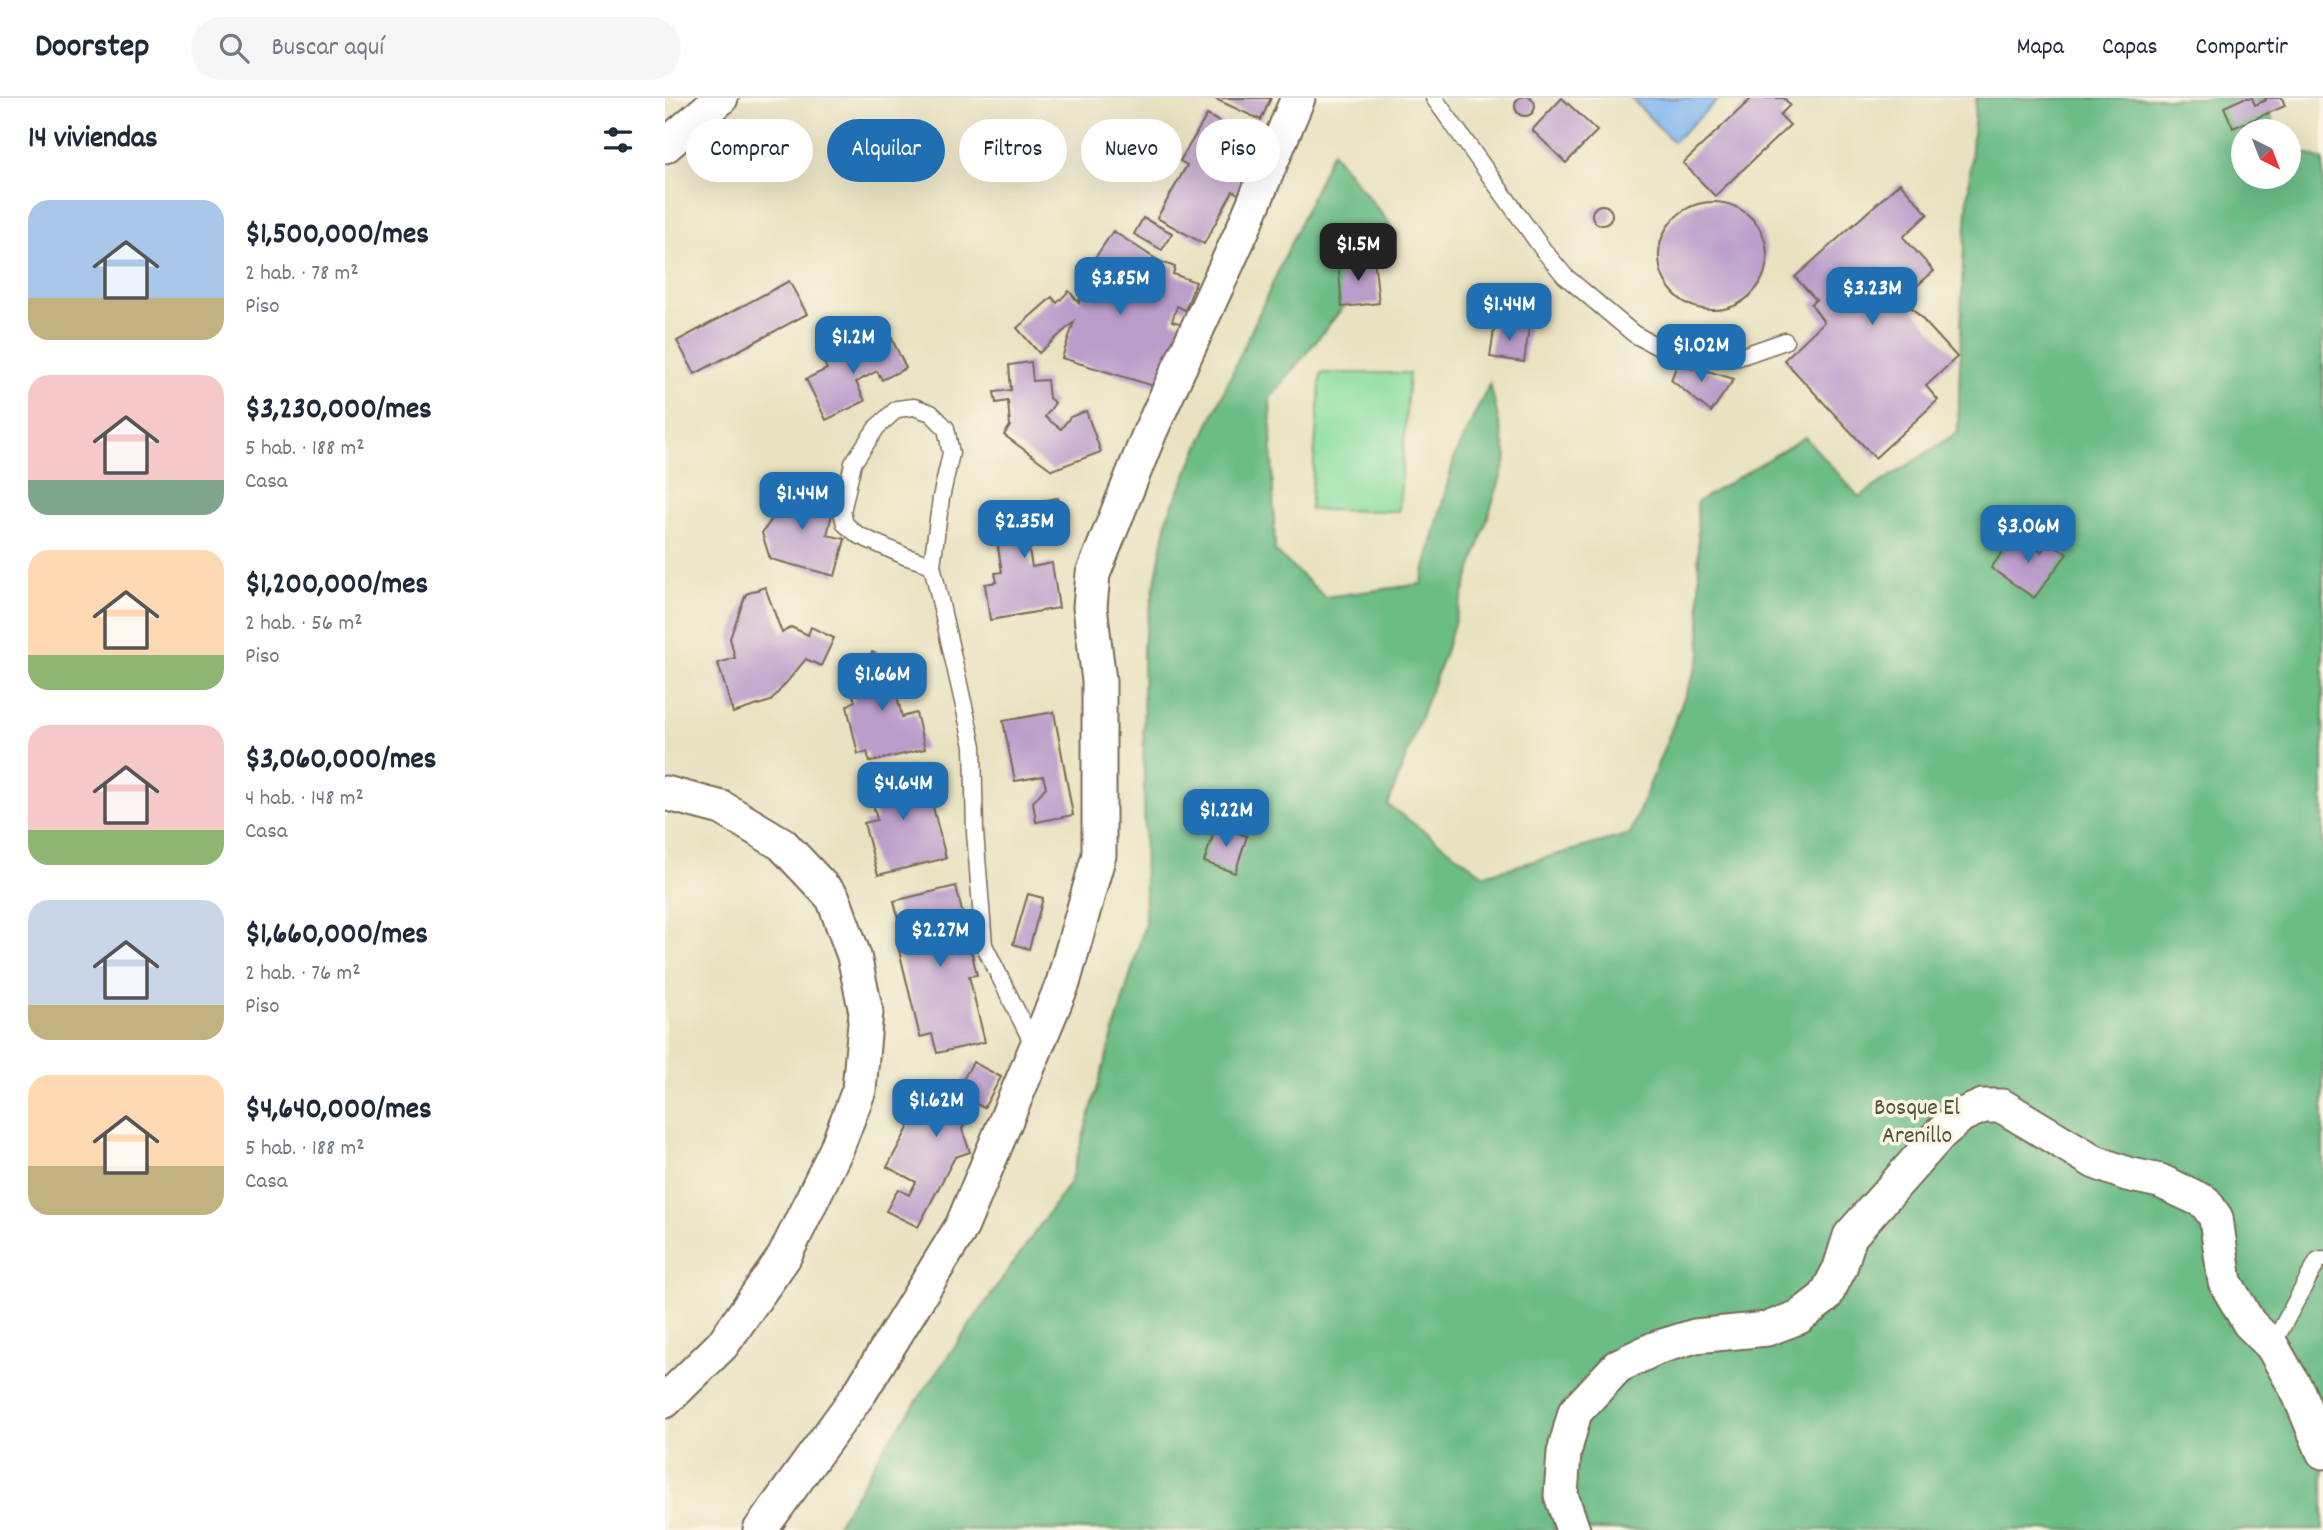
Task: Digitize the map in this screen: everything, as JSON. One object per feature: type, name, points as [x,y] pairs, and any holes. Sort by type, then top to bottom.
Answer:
[{"type":"street","points":[[665,146],[721,98]]},
{"type":"street","points":[[760,1530],[861,1391],[962,1226],[1063,983],[1099,855],[1100,703],[1090,607],[1093,574],[1150,432],[1243,229],[1298,98]]},
{"type":"street","points":[[665,793],[722,808],[782,844],[833,898],[854,956],[866,1012],[859,1090],[837,1150],[784,1258],[722,1345],[665,1401]]},
{"type":"street","points":[[1573,1530],[1561,1495],[1564,1453],[1575,1412],[1618,1366],[1656,1348],[1695,1336],[1767,1329],[1798,1317],[1825,1297],[1840,1268],[1850,1236],[1940,1134],[1962,1115],[1983,1106],[2002,1106],[2095,1162],[2127,1174],[2160,1181],[2205,1202],[2216,1219],[2225,1282],[2249,1323],[2272,1346],[2298,1392],[2323,1452]]},
{"type":"lane","points":[[1434,98],[1544,251],[1566,276],[1634,334],[1664,350],[1693,360],[1739,357],[1784,341]]},
{"type":"lane","points":[[932,565],[858,535],[845,524],[842,512],[853,463],[877,427],[897,409],[913,407],[931,413],[946,428],[951,453],[941,498],[932,565],[973,746],[975,832],[984,945],[1036,1049]]},
{"type":"lane","points":[[2272,1346],[2318,1260],[2323,1259]]},
{"type":"green space","name":"Bosque El Arenillo","points":[[1976,98],[2263,98],[2272,119],[2231,119],[2231,189],[2301,189],[2301,152],[2323,160],[2323,1530],[834,1530],[884,1448],[1070,1182],[1145,924],[1143,645],[1168,515],[1332,152],[1398,234],[1270,398],[1275,551],[1325,597],[1421,584],[1455,455],[1490,383],[1507,457],[1444,655],[1388,805],[1484,875],[1630,834],[1701,655],[1697,502],[1805,437],[1859,497],[1958,432],[1963,262]]},
{"type":"green space","points":[[1321,373],[1409,373],[1399,511],[1310,510]]},
{"type":"water","points":[[1631,98],[1720,98],[1673,142]]},
{"type":"building","points":[[1525,96],[1532,99],[1535,106],[1532,113],[1525,116],[1518,113],[1515,106],[1518,99]]},
{"type":"building","points":[[1213,98],[1271,98],[1261,119]]},
{"type":"building","points":[[1562,98],[1597,131],[1566,163],[1532,130]]},
{"type":"building","points":[[1752,98],[1784,98],[1790,105],[1780,115],[1790,125],[1715,196],[1683,163]]},
{"type":"building","points":[[2244,98],[2252,98],[2255,105],[2266,100],[2265,98],[2282,98],[2285,106],[2254,119],[2231,119],[2231,123],[2224,107]]},
{"type":"building","points":[[1196,134],[1196,182],[1257,182],[1247,199],[1233,191],[1204,244],[1157,218],[1177,182],[1182,182],[1182,174],[1187,165],[1182,162]]},
{"type":"building","points":[[1900,183],[1928,214],[1903,237],[1934,271],[1903,298],[1957,357],[1926,386],[1938,400],[1875,458],[1784,360],[1824,322],[1811,304],[1816,300],[1795,277]]},
{"type":"building","points":[[1713,202],[1734,206],[1751,218],[1763,235],[1767,256],[1763,277],[1751,294],[1734,306],[1713,310],[1692,306],[1675,294],[1663,277],[1659,256],[1663,235],[1675,218],[1692,206]]},
{"type":"building","points":[[1602,205],[1609,208],[1612,215],[1609,222],[1602,225],[1595,222],[1592,215],[1595,208]]},
{"type":"building","points":[[1143,218],[1172,233],[1162,250],[1134,234]]},
{"type":"building","points":[[1113,231],[1159,261],[1175,267],[1173,274],[1196,282],[1185,310],[1177,306],[1172,321],[1187,325],[1167,390],[1062,358],[1074,322],[1039,353],[1017,328],[1052,297],[1057,303],[1069,291],[1079,303],[1081,294],[1094,298],[1099,282],[1137,294],[1091,264]]},
{"type":"building","points":[[1374,258],[1379,303],[1342,307],[1338,262]]},
{"type":"building","points":[[789,281],[807,314],[695,374],[677,341]]},
{"type":"building","points":[[1495,323],[1529,328],[1524,362],[1490,357]]},
{"type":"building","points":[[875,337],[879,344],[891,337],[906,368],[882,380],[877,371],[856,382],[865,401],[826,420],[806,379],[827,369],[823,362],[838,354],[841,362],[859,354],[855,346]]},
{"type":"building","points":[[1031,362],[1033,381],[1047,380],[1049,398],[1055,403],[1045,417],[1061,429],[1070,417],[1086,411],[1101,452],[1052,470],[1004,435],[1010,426],[1008,401],[996,403],[994,392],[1011,390],[1009,365]]},
{"type":"building","points":[[1678,362],[1734,379],[1711,412],[1671,380]]},
{"type":"building","points":[[791,479],[824,503],[819,511],[832,514],[827,535],[845,539],[835,576],[770,559],[762,533],[774,516],[766,513]]},
{"type":"building","points":[[1058,498],[1065,538],[1028,544],[1032,567],[1052,563],[1059,608],[990,620],[985,584],[997,582],[995,573],[1002,572],[992,510]]},
{"type":"building","points":[[2016,534],[2041,552],[2049,541],[2067,554],[2034,598],[1991,568]]},
{"type":"building","points":[[765,587],[782,633],[791,627],[808,635],[811,627],[834,638],[821,666],[806,659],[771,701],[733,713],[718,663],[735,658],[730,638],[746,594]]},
{"type":"building","points":[[872,652],[907,671],[896,691],[902,717],[916,713],[925,749],[870,762],[867,752],[858,754],[847,706],[855,701],[851,690]]},
{"type":"building","points":[[1054,712],[1073,815],[1036,822],[1033,802],[1046,787],[1043,776],[1015,781],[1003,721]]},
{"type":"building","points":[[913,766],[915,774],[924,772],[946,858],[878,875],[864,823],[877,820],[867,778]]},
{"type":"building","points":[[1216,826],[1247,836],[1235,873],[1204,862]]},
{"type":"building","points":[[956,886],[977,975],[969,976],[985,1042],[937,1053],[932,1034],[920,1037],[898,946],[905,945],[894,901]]},
{"type":"building","points":[[1028,894],[1043,898],[1029,949],[1013,944]]},
{"type":"building","points":[[973,1062],[1001,1077],[984,1108],[976,1104],[962,1129],[970,1152],[955,1157],[918,1227],[886,1211],[898,1189],[909,1195],[916,1182],[887,1167],[914,1117],[907,1113],[923,1084],[933,1090],[938,1082],[956,1092]]}]
